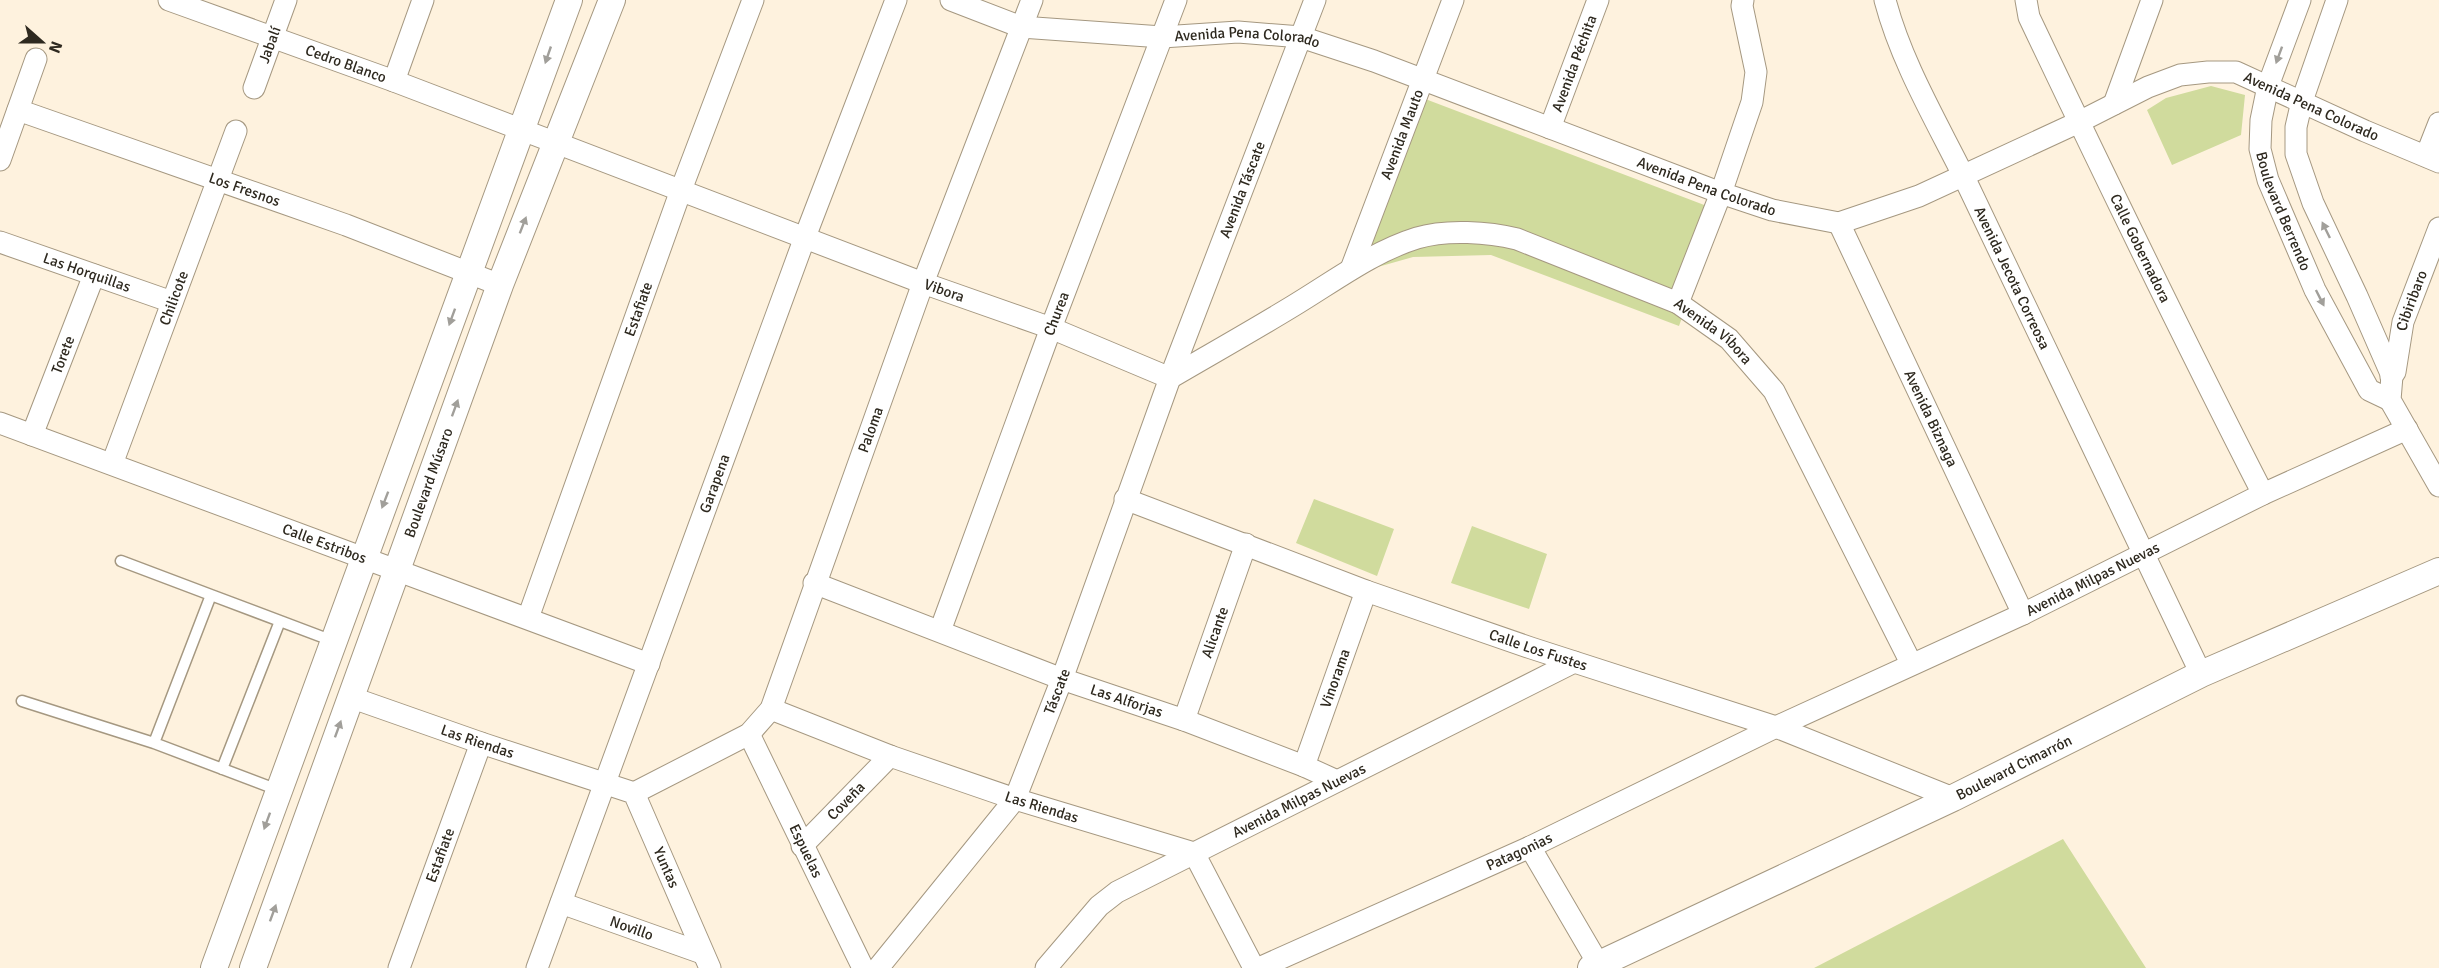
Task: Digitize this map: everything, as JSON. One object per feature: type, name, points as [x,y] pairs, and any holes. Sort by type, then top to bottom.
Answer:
[{"type":"street","name":"Cedro Blanco","points":[[169,0],[522,130]]},
{"type":"street","name":"Jabalí","points":[[255,88],[286,0]]},
{"type":"street","points":[[394,81],[423,0]]},
{"type":"street","points":[[214,968],[569,0]]},
{"type":"street","name":"Boulevard Músaro","points":[[253,968],[500,285],[612,0]]},
{"type":"street","name":"Estafiate","points":[[528,618],[681,190],[753,0]]},
{"type":"street","name":"Garapena","points":[[537,968],[805,237],[896,0]]},
{"type":"street","name":"Avenida Pena Colorado","points":[[951,0],[1021,27],[1162,37],[1238,32],[1301,37],[1423,79],[1721,193],[1772,210],[1839,223],[1919,196],[2079,122],[2148,87],[2180,75],[2236,72],[2432,159]]},
{"type":"street","name":"Paloma","points":[[634,793],[749,734],[771,709],[814,583],[923,283],[1032,0]]},
{"type":"street","name":"Churea","points":[[940,631],[1051,328],[1176,0]]},
{"type":"street","name":"Avenida Táscate","points":[[1170,378],[1315,0]]},
{"type":"street","name":"Avenida Mauto","points":[[1351,268],[1453,0]]},
{"type":"street","name":"Avenida Péchita","points":[[1551,128],[1598,0]]},
{"type":"street","points":[[1678,303],[1721,193],[1752,102],[1756,72],[1742,6],[1743,0]]},
{"type":"street","name":"Avenida Jecota Correosa","points":[[1885,0],[1921,93],[1963,175],[2201,674]]},
{"type":"street","name":"Calle Gobernadora","points":[[2026,0],[2030,17],[2079,122],[2196,364],[2263,494]]},
{"type":"street","points":[[2114,104],[2152,0]]},
{"type":"street","name":"Boulevard Berrendo","points":[[2300,0],[2268,86],[2261,120],[2260,149],[2268,180],[2316,290],[2369,390]]},
{"type":"street","name":"Boulevard Berrendo","points":[[2337,0],[2302,101],[2296,127],[2296,154],[2313,203],[2392,376],[2390,400]]},
{"type":"street","points":[[0,160],[36,59]]},
{"type":"street","name":"Los Fresnos","points":[[18,110],[346,225],[500,285]]},
{"type":"street","points":[[2432,159],[2439,123]]},
{"type":"street","name":"Vibora","points":[[522,130],[923,283],[1051,328],[1170,378]]},
{"type":"street","name":"Chilicote","points":[[112,464],[236,131]]},
{"type":"street","name":"Avenida Biznaga","points":[[1839,223],[2023,614]]},
{"type":"street","name":"Cibiribaro","points":[[2392,376],[2395,372],[2403,322],[2439,228]]},
{"type":"street","name":"Avenida Víbora","points":[[1351,268],[1418,238],[1465,232],[1492,234],[1517,239],[1678,303],[1729,339],[1774,391],[1911,663]]},
{"type":"street","name":"Las Horquillas","points":[[0,242],[172,302]]},
{"type":"street","points":[[1170,378],[1294,306],[1351,268]]},
{"type":"street","name":"Torete","points":[[32,435],[94,275]]},
{"type":"street","points":[[2369,390],[2392,376]]},
{"type":"street","name":"Táscate","points":[[878,968],[1015,799],[1062,680],[1170,378]]},
{"type":"street","points":[[2369,390],[2390,400],[2439,486]]},
{"type":"street","name":"Calle Estribos","points":[[0,423],[649,664]]},
{"type":"street","name":"Avenida Milpas Nuevas","points":[[1776,726],[2023,614],[2263,494],[2407,429]]},
{"type":"street","name":"Calle Los Fustes","points":[[1125,499],[1366,591],[1574,662],[1776,726],[1953,798]]},
{"type":"street","name":"Alicante","points":[[1184,720],[1246,544]]},
{"type":"street","name":"Boulevard Cimarrón","points":[[1595,966],[1953,798],[2201,674],[2439,571]]},
{"type":"street","name":"Las Alforjas","points":[[814,583],[1062,680],[1184,720],[1304,766],[1337,782]]},
{"type":"street","name":"Vinorama","points":[[1304,766],[1366,591]]},
{"type":"street","name":"Avenida Milpas Nuevas","points":[[1046,968],[1099,906],[1117,892],[1574,662]]},
{"type":"street","name":"Las Riendas","points":[[350,697],[606,784]]},
{"type":"street","name":"Las Riendas","points":[[771,709],[890,756],[1015,799],[1194,853]]},
{"type":"street","name":"Patagonias","points":[[1259,968],[1530,847],[1776,726]]},
{"type":"street","name":"Espuelas","points":[[749,734],[863,968]]},
{"type":"street","name":"Estafiate","points":[[399,968],[481,743]]},
{"type":"street","name":"Coveña","points":[[802,846],[890,756]]},
{"type":"street","points":[[606,784],[634,793]]},
{"type":"street","name":"Yuntas","points":[[634,793],[706,961]]},
{"type":"street","points":[[1530,847],[1595,966]]},
{"type":"street","points":[[1194,853],[1254,968]]},
{"type":"street","name":"Novillo","points":[[561,903],[706,961]]},
{"type":"lane","points":[[121,561],[333,641]]},
{"type":"lane","points":[[154,743],[211,595]]},
{"type":"lane","points":[[222,769],[280,621]]},
{"type":"lane","points":[[22,701],[154,743],[278,790]]},
{"type":"green space","points":[[2211,86],[2245,95],[2241,135],[2172,165],[2147,110],[2166,98]]},
{"type":"green space","points":[[1420,97],[1720,211],[1679,326],[1491,255],[1413,257],[1346,276]]},
{"type":"green space","points":[[1314,499],[1394,529],[1377,576],[1296,543]]},
{"type":"green space","points":[[1472,526],[1547,554],[1529,609],[1451,583]]},
{"type":"green space","points":[[2063,839],[2146,968],[1814,968]]}]
